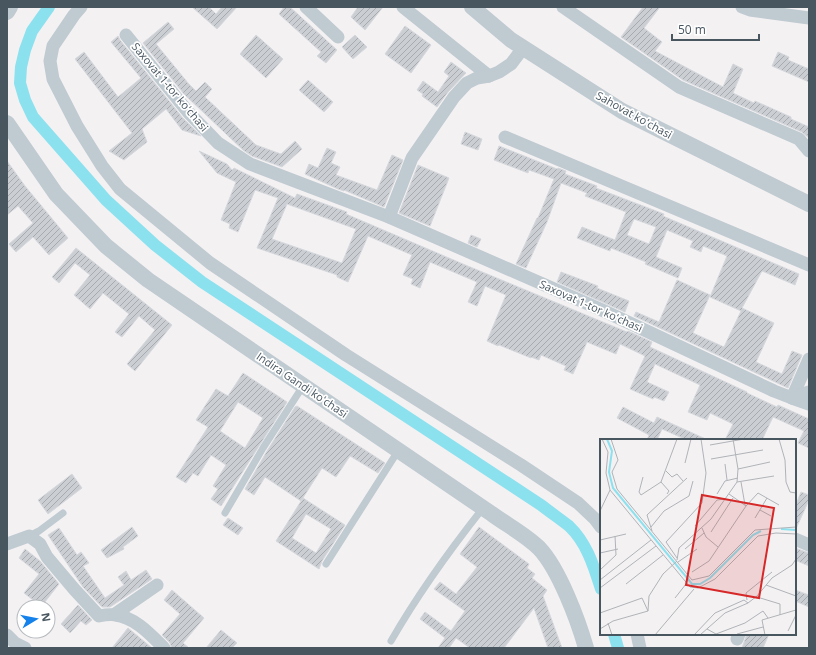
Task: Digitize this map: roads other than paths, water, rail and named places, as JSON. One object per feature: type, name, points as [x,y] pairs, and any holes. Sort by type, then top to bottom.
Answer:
[{"type":"street","points":[[7,12],[10,7]]},
{"type":"street","points":[[81,7],[53,46],[50,61],[53,79],[77,126],[102,166],[120,189],[210,263],[346,355],[514,460],[578,503],[600,526]]},
{"type":"street","points":[[306,7],[338,38]]},
{"type":"street","points":[[403,7],[489,76]]},
{"type":"street","name":"Sahovat koʻchasi","points":[[472,7],[523,48],[622,112],[809,204]]},
{"type":"street","points":[[563,7],[679,87],[799,139],[809,151]]},
{"type":"street","points":[[742,7],[750,10],[809,18]]},
{"type":"street","name":"Saxovat 1-tor koʻchasi","points":[[126,35],[188,112],[218,143],[250,164],[389,217],[602,310],[774,391],[809,404]]},
{"type":"street","points":[[389,217],[412,158],[454,96],[467,83],[477,78],[489,76],[499,72],[511,64],[523,48]]},
{"type":"street","name":"Indira Gandi koʻchasi","points":[[7,123],[56,194],[106,246],[148,280],[484,508],[539,548],[546,556],[557,575],[571,606],[586,648]]},
{"type":"street","points":[[505,137],[809,266]]},
{"type":"street","points":[[792,398],[809,359]]},
{"type":"street","points":[[792,398],[809,392]]},
{"type":"street","points":[[7,544],[29,536],[40,544],[46,557],[100,616],[115,614],[157,585]]},
{"type":"street","points":[[796,539],[809,544]]},
{"type":"street","points":[[115,614],[133,622],[145,630],[164,648]]},
{"type":"street","points":[[637,635],[640,648]]},
{"type":"street","points":[[9,640],[25,648]]},
{"type":"lane","points":[[225,513],[263,448],[303,386]]},
{"type":"lane","points":[[326,564],[398,451]]},
{"type":"lane","points":[[390,641],[411,605],[484,508]]},
{"type":"lane","points":[[29,536],[40,531],[63,513]]},
{"type":"waterway","points":[[49,7],[32,31],[25,50],[21,67],[20,83],[25,100],[33,117],[106,200],[155,245],[202,282],[541,505],[569,526],[581,540],[593,564],[600,586]]},
{"type":"waterway","points":[[614,635],[618,648]]}]
